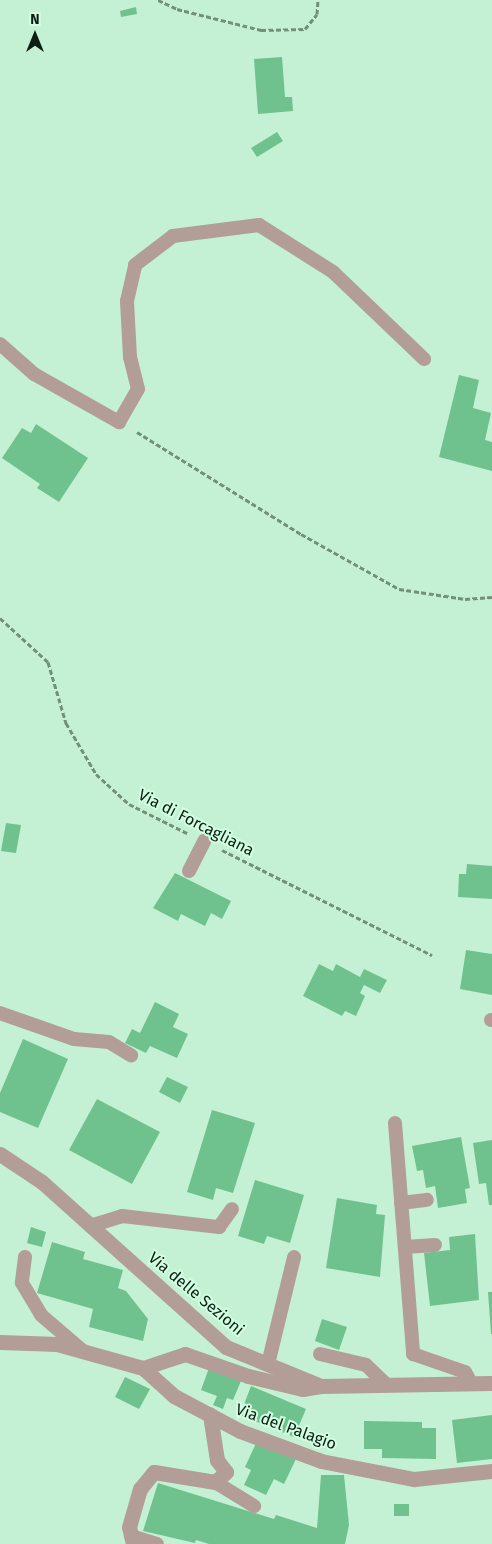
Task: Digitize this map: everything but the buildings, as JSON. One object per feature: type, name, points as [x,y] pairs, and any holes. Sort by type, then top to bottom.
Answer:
[{"type":"street","name":"Via delle Sezioni","points":[[0,1154],[42,1182],[226,1347],[321,1386],[485,1381]]},
{"type":"street","points":[[4,1341],[57,1344],[143,1368],[185,1354],[248,1376],[302,1389],[321,1386]]},
{"type":"street","name":"Via del Palagio","points":[[143,1368],[174,1396],[240,1432],[320,1461],[414,1479],[492,1471]]},
{"type":"street","points":[[132,1540],[129,1527],[140,1489],[154,1472],[215,1482],[226,1472],[217,1460],[210,1415]]},
{"type":"lane","points":[[0,344],[34,374],[119,422],[138,389],[130,357],[127,301],[135,265],[173,236],[259,224],[333,272],[424,359]]},
{"type":"lane","points":[[189,871],[204,841]]},
{"type":"lane","points":[[0,1013],[74,1039],[109,1042],[131,1055]]},
{"type":"lane","points":[[395,1122],[413,1354],[485,1381]]},
{"type":"lane","points":[[401,1203],[427,1200]]},
{"type":"lane","points":[[90,1226],[122,1216],[219,1227],[232,1208]]},
{"type":"lane","points":[[404,1247],[435,1246]]},
{"type":"lane","points":[[24,1257],[22,1283],[41,1315],[83,1351]]},
{"type":"lane","points":[[268,1364],[294,1257]]},
{"type":"lane","points":[[320,1354],[366,1365],[387,1385]]},
{"type":"lane","points":[[215,1482],[254,1506]]},
{"type":"lane","points":[[132,1540],[157,1544]]},
{"type":"path","points":[[158,0],[177,9],[261,30],[305,29],[317,14],[318,0]]},
{"type":"path","points":[[119,422],[301,534],[399,589],[465,599],[492,597]]},
{"type":"path","name":"Via di Forcagliana","points":[[0,618],[48,662],[66,723],[96,774],[129,804],[432,955]]}]
